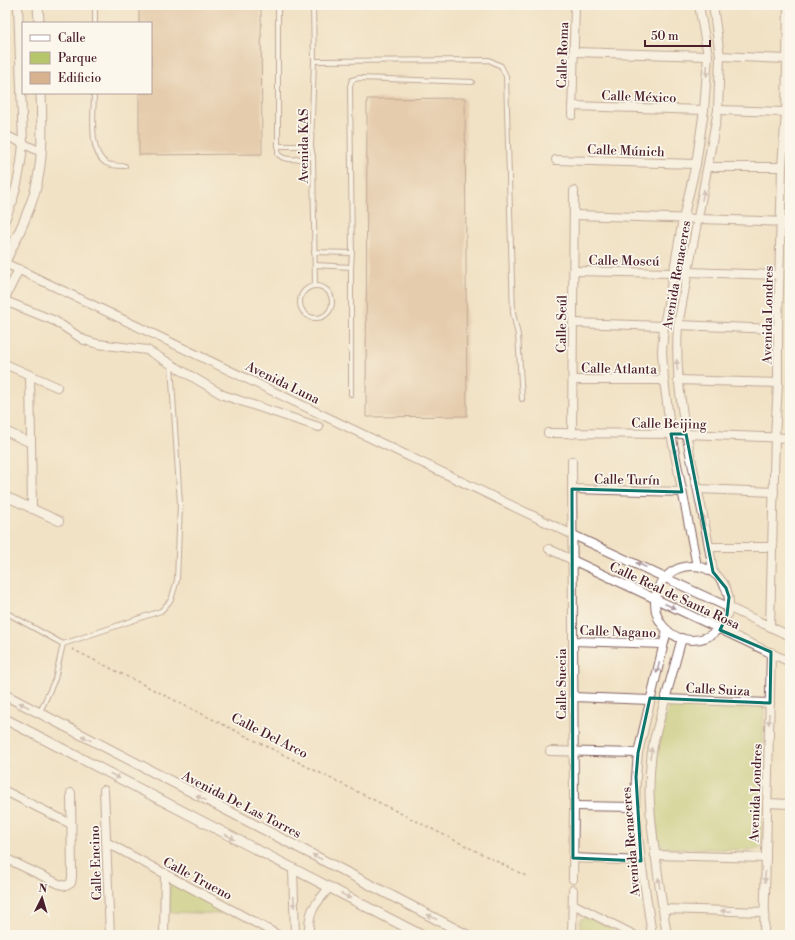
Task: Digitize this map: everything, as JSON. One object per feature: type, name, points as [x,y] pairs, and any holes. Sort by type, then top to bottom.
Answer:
[{"type":"street","points":[[5,220],[9,200],[22,164],[23,144],[18,5]]},
{"type":"street","points":[[38,5],[39,22]]},
{"type":"street","name":"Calle Roma","points":[[572,115],[575,5]]},
{"type":"street","name":"Avenida Renaceres","points":[[697,566],[671,434],[662,351],[664,326],[673,273],[683,219],[696,164],[704,110],[708,56],[699,5]]},
{"type":"street","name":"Avenida Renaceres","points":[[713,572],[710,546],[686,434],[676,357],[678,325],[687,272],[718,110],[720,56],[714,5]]},
{"type":"street","name":"Avenida Londres","points":[[770,626],[775,437],[778,383],[779,275],[786,222],[782,167],[786,112],[788,5]]},
{"type":"street","points":[[574,52],[708,56]]},
{"type":"street","points":[[720,56],[786,59]]},
{"type":"street","points":[[5,262],[18,236],[33,196],[41,152],[43,130],[41,94]]},
{"type":"street","name":"Calle México","points":[[572,106],[704,110]]},
{"type":"street","points":[[718,110],[786,112]]},
{"type":"street","points":[[5,135],[41,152]]},
{"type":"street","name":"Calle Múnich","points":[[556,160],[696,164]]},
{"type":"street","points":[[708,167],[782,167]]},
{"type":"street","name":"Calle Seúl","points":[[572,434],[574,191]]},
{"type":"street","points":[[575,215],[786,222]]},
{"type":"street","name":"Avenida Luna","points":[[5,262],[551,524]]},
{"type":"street","points":[[19,269],[5,299],[55,321],[84,340],[98,344],[147,350],[223,395],[319,427]]},
{"type":"street","name":"Calle Moscú","points":[[574,271],[673,273]]},
{"type":"street","points":[[687,272],[779,275]]},
{"type":"street","points":[[574,323],[664,326]]},
{"type":"street","points":[[678,325],[778,329]]},
{"type":"street","points":[[5,364],[57,387]]},
{"type":"street","points":[[30,375],[32,509]]},
{"type":"street","name":"Calle Atlanta","points":[[573,380],[664,380]]},
{"type":"street","points":[[678,380],[778,383]]},
{"type":"street","points":[[5,431],[31,443]]},
{"type":"street","name":"Calle Beijing","points":[[548,433],[686,434],[790,438]]},
{"type":"street","name":"Calle Suecia","points":[[572,461],[573,879]]},
{"type":"street","points":[[698,489],[774,492]]},
{"type":"street","name":"Calle Turín","points":[[572,490],[682,492]]},
{"type":"street","points":[[5,496],[59,521]]},
{"type":"street","name":"Calle Real de Santa Rosa","points":[[551,524],[790,636]]},
{"type":"street","points":[[710,546],[773,547]]},
{"type":"street","name":"Calle Real de Santa Rosa","points":[[549,549],[790,662]]},
{"type":"street","points":[[686,566],[706,568],[713,572],[726,588],[729,597],[729,607],[725,619],[718,629],[705,638],[689,640],[666,630],[660,621],[656,610],[655,599],[659,587],[666,577],[675,570],[686,566]]},
{"type":"street","name":"Avenida Renaceres","points":[[652,935],[641,861],[636,807],[638,753],[666,630]]},
{"type":"street","name":"Avenida Renaceres","points":[[667,935],[649,810],[648,788],[651,755],[682,638]]},
{"type":"street","name":"Calle Nagano","points":[[572,641],[663,644]]},
{"type":"street","name":"Avenida Londres","points":[[764,935],[771,652]]},
{"type":"street","name":"Avenida De Las Torres","points":[[5,695],[467,935]]},
{"type":"street","points":[[573,697],[650,700]]},
{"type":"street","name":"Calle Suiza","points":[[665,699],[770,703]]},
{"type":"street","points":[[5,719],[421,935]]},
{"type":"street","points":[[550,751],[638,753]]},
{"type":"street","name":"Calle Encino","points":[[104,790],[110,935]]},
{"type":"street","points":[[5,791],[71,824]]},
{"type":"street","points":[[5,858],[59,884],[66,886],[71,883],[71,793]]},
{"type":"street","points":[[767,804],[790,804]]},
{"type":"street","points":[[574,806],[636,807]]},
{"type":"street","name":"Calle Trueno","points":[[106,842],[278,935]]},
{"type":"street","points":[[655,855],[766,858]]},
{"type":"street","points":[[573,858],[641,861]]},
{"type":"street","points":[[293,869],[295,935]]},
{"type":"street","points":[[164,935],[165,874]]},
{"type":"street","points":[[309,935],[311,912],[330,888]]},
{"type":"street","points":[[572,935],[573,890]]},
{"type":"street","points":[[573,904],[634,935]]},
{"type":"street","points":[[663,909],[765,912]]},
{"type":"lane","points":[[95,5],[95,22]]},
{"type":"lane","points":[[278,5],[278,154],[280,158],[286,160],[313,157]]},
{"type":"lane","name":"Avenida KAS","points":[[313,5],[314,61],[311,146],[313,157],[315,286]]},
{"type":"lane","points":[[314,61],[489,60],[501,66],[506,76],[513,313],[518,335],[522,399]]},
{"type":"lane","points":[[352,394],[350,86],[352,80],[359,78],[472,82]]},
{"type":"lane","points":[[94,94],[94,142],[98,156],[107,164],[125,166]]},
{"type":"lane","points":[[278,146],[311,146]]},
{"type":"lane","points":[[314,252],[352,253]]},
{"type":"lane","points":[[315,265],[351,267]]},
{"type":"lane","points":[[315,286],[325,289],[332,298],[330,309],[322,317],[312,318],[302,311],[300,301],[304,291],[315,286]]},
{"type":"lane","points":[[5,612],[63,644],[161,611],[171,600],[177,580],[180,504],[171,365]]},
{"type":"lane","points":[[40,714],[55,679],[63,644]]},
{"type":"path","name":"Calle Del Arco","points":[[63,644],[526,876]]},
{"type":"highlighted area","points":[[671,434],[686,434],[713,572],[726,588],[729,597],[727,615],[720,630],[771,652],[770,703],[650,698],[638,753],[636,777],[641,861],[573,858],[572,489],[682,492]]},
{"type":"green space","points":[[675,701],[758,705],[764,707],[761,846],[757,850],[664,848],[658,841],[655,804],[658,745],[669,705]]},
{"type":"green space","points":[[169,883],[175,883],[218,907],[220,914],[170,912]]},
{"type":"green space","points":[[587,916],[624,935],[579,935],[580,920]]},
{"type":"building","points":[[139,5],[261,5],[262,154],[139,155],[139,94],[152,94],[152,22],[139,22]]},
{"type":"building","points":[[465,98],[467,416],[366,417],[367,99]]}]
